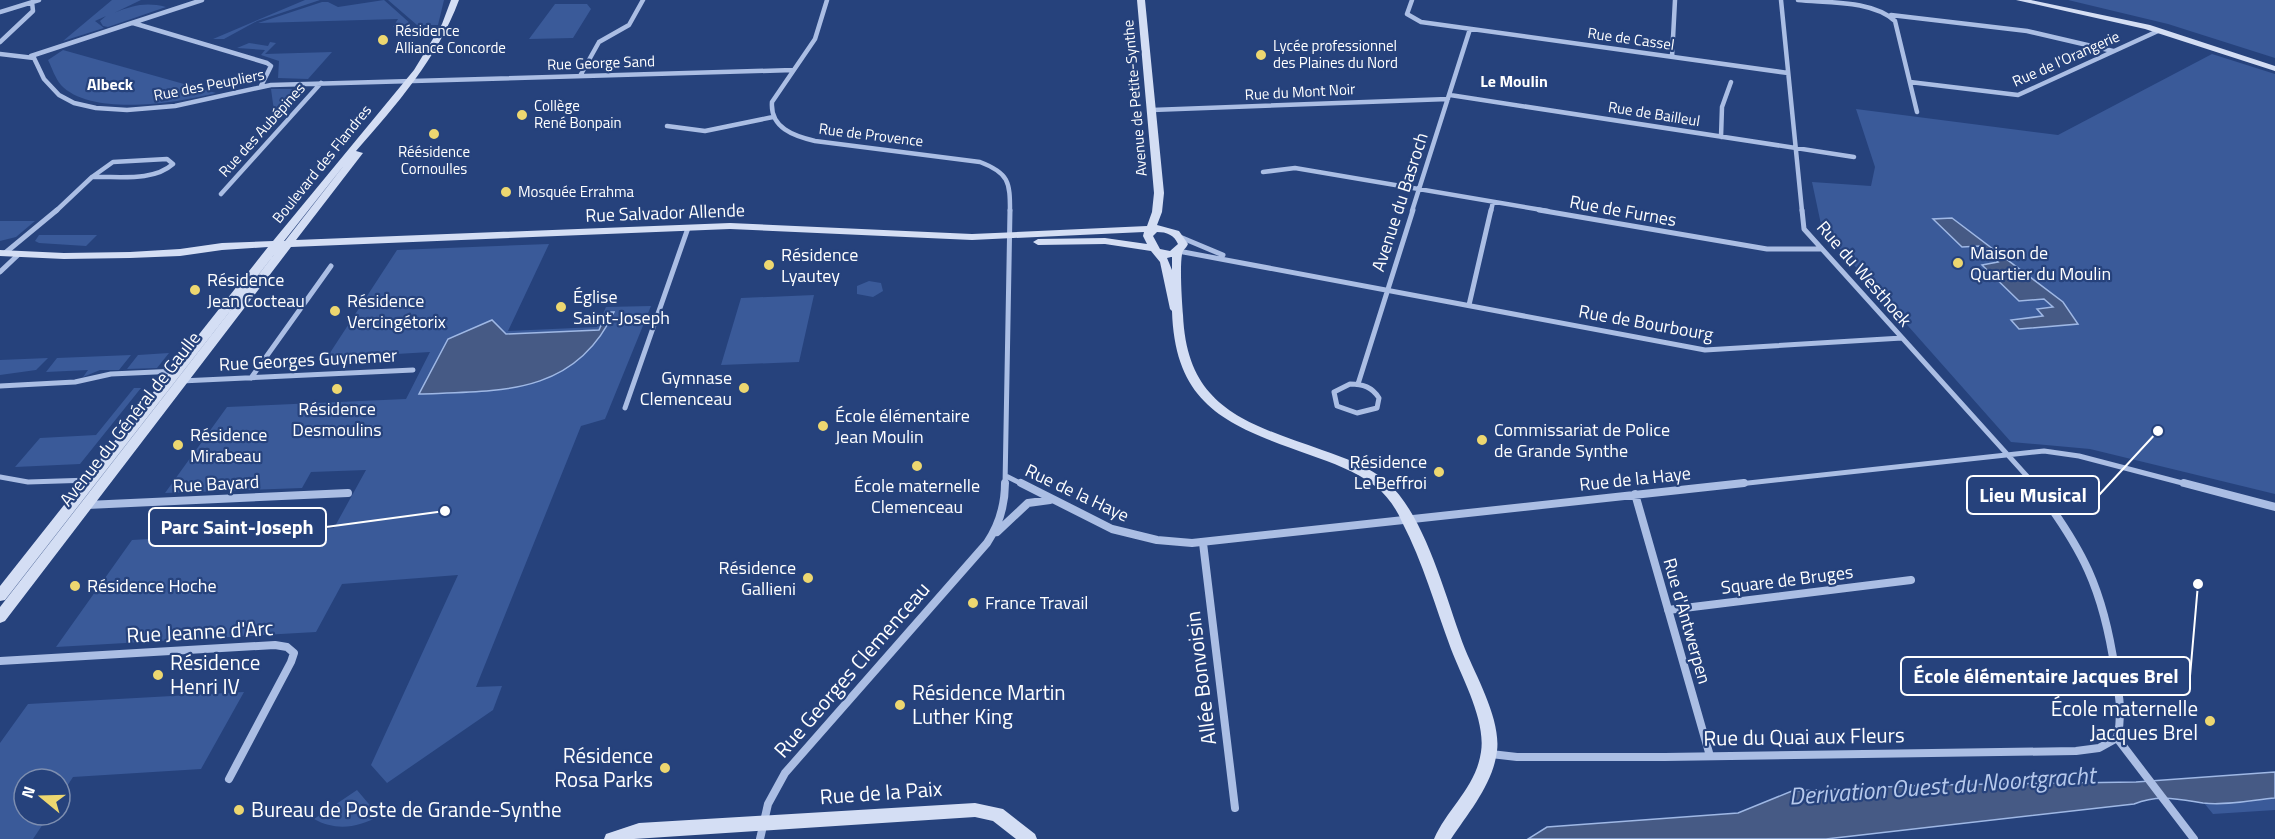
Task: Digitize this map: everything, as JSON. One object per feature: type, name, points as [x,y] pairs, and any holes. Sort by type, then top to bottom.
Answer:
[{"type":"street","points":[[0,12],[39,0]]},
{"type":"street","points":[[0,54],[31,56],[202,0]]},
{"type":"street","name":"Boulevard des Flandres","points":[[280,247],[360,138],[397,97],[438,41],[455,0]]},
{"type":"street","points":[[580,76],[599,42],[629,25],[643,0]]},
{"type":"street","points":[[667,126],[705,131],[772,117],[772,102],[816,35],[827,0]]},
{"type":"street","name":"Avenue de Petite-Synthe","points":[[1141,0],[1159,193],[1158,212],[1152,230]]},
{"type":"street","name":"Rue de Cassel","points":[[1412,0],[1407,12],[1412,18],[1788,73]]},
{"type":"street","points":[[1672,57],[1675,0]]},
{"type":"street","name":"Rue du Westhoek","points":[[1780,0],[1804,229],[2007,455],[2065,524],[2088,563],[2109,627],[2120,704],[2121,725],[2117,738]]},
{"type":"street","points":[[1798,0],[1875,10],[1891,15],[1912,15],[2006,27],[2114,51]]},
{"type":"street","points":[[2020,0],[2158,31],[2275,69]]},
{"type":"street","points":[[0,42],[30,14],[34,8],[32,2]]},
{"type":"street","points":[[1891,15],[1895,21],[1917,112]]},
{"type":"street","points":[[133,22],[267,63],[271,66],[271,70],[261,86]]},
{"type":"street","name":"Avenue du Basroch","points":[[1358,384],[1470,28]]},
{"type":"street","name":"Rue de l'Orangerie","points":[[1910,82],[2015,96],[2158,31]]},
{"type":"street","name":"Rue des Peupliers","points":[[31,56],[37,61],[44,79],[59,95],[74,103],[96,108],[127,110],[175,106],[215,99],[261,86],[409,81]]},
{"type":"street","name":"Rue George Sand","points":[[409,81],[793,70]]},
{"type":"street","points":[[1721,137],[1722,107],[1731,82]]},
{"type":"street","name":"Rue des Aubépines","points":[[221,194],[321,83]]},
{"type":"street","name":"Rue du Mont Noir","points":[[1152,110],[1449,97]]},
{"type":"street","name":"Rue de Bailleul","points":[[1449,97],[1854,157]]},
{"type":"street","name":"Rue de Provence","points":[[772,117],[785,130],[811,140],[971,160],[995,167],[1004,174],[1010,185],[1010,239]]},
{"type":"street","points":[[3,253],[37,229],[92,177],[113,162],[167,159],[174,162],[165,171],[153,175],[92,177]]},
{"type":"street","name":"Rue de Furnes","points":[[1263,172],[1296,168],[1767,249],[1794,251],[1821,249]]},
{"type":"street","name":"Avenue de Petite-Synthe","points":[[1159,193],[1175,234],[1183,244],[1177,252]]},
{"type":"street","points":[[1469,305],[1493,202]]},
{"type":"street","points":[[1152,230],[1156,251],[1165,262],[1185,361],[1203,391],[1224,410],[1251,427],[1366,473],[1390,492],[1407,519],[1488,729],[1490,754],[1485,772],[1442,839]]},
{"type":"street","name":"Rue Salvador Allende","points":[[3,253],[78,256],[173,253],[687,231],[776,233],[928,242],[1152,230],[1175,234]]},
{"type":"street","points":[[625,408],[687,231]]},
{"type":"street","points":[[1175,234],[1250,263]]},
{"type":"street","name":"Rue Salvador Allende","points":[[1010,239],[1100,241],[1169,255],[1177,252]]},
{"type":"street","name":"Rue Georges Clemenceau","points":[[992,536],[1003,514],[1006,476],[1010,239]]},
{"type":"street","name":"Avenue du Général de Gaulle","points":[[0,596],[168,382],[190,370],[280,247]]},
{"type":"street","name":"Avenue du Général de Gaulle","points":[[0,617],[107,479],[179,376],[280,247]]},
{"type":"street","points":[[1178,322],[1177,252],[1250,263]]},
{"type":"street","points":[[0,272],[19,254]]},
{"type":"street","name":"Rue de Bourbourg","points":[[1250,263],[1711,351],[1902,338]]},
{"type":"street","points":[[251,378],[331,266]]},
{"type":"street","name":"Rue Georges Guynemer","points":[[0,386],[75,382],[111,374],[251,378],[413,370]]},
{"type":"street","points":[[1358,384],[1369,387],[1378,396],[1379,403],[1372,411],[1351,413],[1335,402],[1334,395],[1338,388],[1358,384]]},
{"type":"street","name":"Rue de la Haye","points":[[1006,476],[1121,532],[1168,541],[1203,543],[1635,494],[2007,455],[2062,452],[2275,507]]},
{"type":"street","points":[[0,477],[28,482],[107,479]]},
{"type":"street","name":"Rue Bayard","points":[[86,506],[348,493]]},
{"type":"street","name":"Rue d'Antwerpen","points":[[1635,494],[1710,756]]},
{"type":"street","name":"Rue Georges Clemenceau","points":[[761,831],[774,792],[800,754],[992,536],[1028,503],[1053,500]]},
{"type":"street","name":"Allée Bonvoisin","points":[[1203,543],[1235,808]]},
{"type":"street","name":"Square de Bruges","points":[[1668,610],[1911,580]]},
{"type":"street","name":"Rue Jeanne d'Arc","points":[[0,662],[275,645],[287,647],[294,653],[291,662],[229,779]]},
{"type":"street","points":[[2117,738],[2194,839]]},
{"type":"street","name":"Rue du Quai aux Fleurs","points":[[1490,754],[1517,757],[2076,751],[2099,748],[2117,738]]},
{"type":"street","name":"Rue de la Paix","points":[[612,839],[639,830],[727,825],[761,831],[984,810],[1004,818],[1029,839]]},
{"type":"shaded area","points":[[112,0],[141,0],[114,13],[140,5],[166,7],[108,27],[103,26],[100,21],[106,16],[95,21],[104,28],[63,41]]},
{"type":"shaded area","points":[[305,0],[320,0],[257,21],[224,39],[213,39]]},
{"type":"shaded area","points":[[384,0],[412,25],[408,31],[401,32],[404,26],[393,27],[398,19],[258,23],[322,2],[338,7]]},
{"type":"shaded area","points":[[388,0],[444,0],[438,25],[417,25]]},
{"type":"shaded area","points":[[2068,0],[2275,0],[2275,58],[2168,24]]},
{"type":"shaded area","points":[[555,4],[587,4],[591,9],[573,38],[529,39]]},
{"type":"shaded area","points":[[270,42],[276,43],[265,54],[332,52],[308,79],[278,78],[279,61],[261,55],[265,50],[237,48],[249,43],[268,46]]},
{"type":"shaded area","points":[[63,50],[216,93],[136,105],[93,101],[75,95],[61,85],[57,79],[48,60]]},
{"type":"shaded area","points":[[2212,54],[2275,74],[2275,494],[2090,449],[2011,442],[1822,229],[1812,182],[1871,186],[1875,167],[1856,109],[2058,135]]},
{"type":"shaded area","points":[[271,89],[301,89],[304,92],[291,97],[274,111]]},
{"type":"shaded area","points":[[0,221],[35,221],[16,237],[0,241]]},
{"type":"shaded area","points":[[39,235],[97,235],[86,246],[39,243],[35,241]]},
{"type":"shaded area","points":[[549,244],[508,331],[597,327],[606,307],[651,306],[605,419],[581,426],[476,687],[502,686],[493,710],[387,783],[371,765],[458,575],[342,584],[316,632],[56,647],[132,540],[334,528],[366,470],[311,472],[302,488],[165,493],[227,407],[406,399],[430,352],[380,355],[378,359],[324,362],[397,250]]},
{"type":"shaded area","points":[[869,281],[881,283],[883,291],[873,297],[857,294],[857,286]]},
{"type":"shaded area","points":[[814,295],[799,362],[721,365],[741,298]]},
{"type":"shaded area","points":[[169,353],[157,368],[127,369],[138,355]]},
{"type":"shaded area","points":[[131,355],[119,370],[100,370],[83,377],[88,370],[46,372],[57,358]]},
{"type":"shaded area","points":[[48,358],[36,370],[0,375],[0,360]]},
{"type":"shaded area","points":[[134,388],[141,388],[80,464],[15,467],[40,438],[96,435]]},
{"type":"shaded area","points":[[244,692],[201,769],[72,779],[72,767],[12,767],[12,827],[41,827],[33,839],[0,839],[0,743],[28,704]]},
{"type":"shaded area","points":[[357,790],[379,816],[363,823],[346,826],[330,825],[314,819]]},
{"type":"shaded area","points":[[2275,798],[2275,810],[2213,814],[2204,803]]},
{"type":"water","points":[[1952,218],[2063,302],[2078,324],[2019,329],[2011,320],[2043,316],[2037,309],[2053,307],[2044,299],[2019,301],[1982,265],[1998,262],[1980,246],[1962,247],[1933,219]]},
{"type":"water","points":[[607,312],[614,312],[598,340],[578,360],[556,374],[506,389],[419,394],[448,339],[492,320],[506,334],[599,330]]},
{"type":"water","name":"Derivation Ouest du Noortgracht","points":[[2275,772],[2275,798],[2230,803],[2212,804],[2160,798],[2134,804],[1826,839],[1528,839],[1547,827],[1738,813],[1792,791],[1931,785],[2136,782]]},
{"type":"place","name":"Résidence Alliance Concorde","points":[[383,40]]},
{"type":"place","name":"Lycée professionnel des Plaines du Nord","points":[[1261,55]]},
{"type":"place","name":"Collège René Bonpain","points":[[522,115]]},
{"type":"place","name":"Réésidence Cornoulles","points":[[434,134]]},
{"type":"place","name":"Mosquée Errahma","points":[[506,192]]},
{"type":"place","name":"Maison de Quartier du Moulin","points":[[1958,263]]},
{"type":"place","name":"Résidence Lyautey","points":[[769,265]]},
{"type":"place","name":"Résidence Jean Cocteau","points":[[195,290]]},
{"type":"place","name":"Église Saint-Joseph","points":[[561,307]]},
{"type":"place","name":"Résidence Vercingétorix","points":[[335,311]]},
{"type":"place","name":"Gymnase Clemenceau","points":[[744,388]]},
{"type":"place","name":"Résidence Desmoulins","points":[[337,389]]},
{"type":"place","name":"École élémentaire Jean Moulin","points":[[823,426]]},
{"type":"place","name":"Lieu Musical","points":[[2158,431]]},
{"type":"place","name":"Commissariat de Police de Grande Synthe","points":[[1482,440]]},
{"type":"place","name":"Résidence Mirabeau","points":[[178,445]]},
{"type":"place","name":"École maternelle Clemenceau","points":[[917,466]]},
{"type":"place","name":"Résidence Le Beffroi","points":[[1439,472]]},
{"type":"place","name":"Parc Saint-Joseph","points":[[445,511]]},
{"type":"place","name":"Résidence Gallieni","points":[[808,578]]},
{"type":"place","name":"École élémentaire Jacques Brel","points":[[2198,584]]},
{"type":"place","name":"Résidence Hoche","points":[[75,586]]},
{"type":"place","name":"France Travail","points":[[973,603]]},
{"type":"place","name":"Résidence Henri IV","points":[[158,675]]},
{"type":"place","name":"Résidence Martin Luther King","points":[[900,705]]},
{"type":"place","name":"École maternelle Jacques Brel","points":[[2210,721]]},
{"type":"place","name":"Résidence Rosa Parks","points":[[665,768]]},
{"type":"place","name":"Bureau de Poste de Grande-Synthe","points":[[239,810]]},
{"type":"district","name":"Le Moulin","points":[[1514,81]]},
{"type":"district","name":"Albeck","points":[[110,84]]}]
